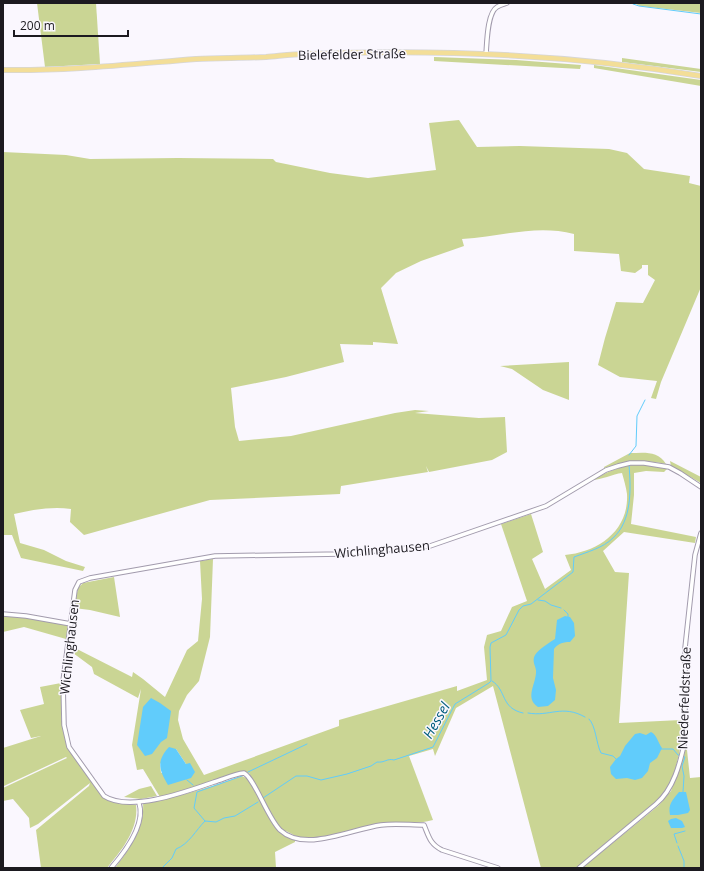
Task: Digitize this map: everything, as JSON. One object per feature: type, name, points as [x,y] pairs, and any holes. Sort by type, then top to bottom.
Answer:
[{"type":"main road","name":"Bielefelder Straße","points":[[3,70],[103,67],[197,59],[304,54],[415,53],[486,54],[589,61],[701,76]]},
{"type":"street","points":[[486,54],[488,26],[493,11],[497,7],[506,3]]},
{"type":"street","name":"Wichlinghausen","points":[[498,868],[434,846],[429,839],[424,825],[382,825],[323,839],[302,840],[281,830],[267,811],[250,778],[244,773],[162,798],[139,803],[112,800],[104,796],[69,747],[64,725],[63,681],[75,590],[79,582],[90,578],[215,556],[341,554],[430,546],[546,506],[590,479],[618,466],[630,463],[644,463],[669,467],[701,487]]},
{"type":"street","name":"Niederfeldstraße","points":[[579,868],[663,798],[670,788],[681,756],[684,741],[686,641],[695,555],[701,533]]},
{"type":"street","points":[[3,614],[26,616],[71,624]]},
{"type":"street","points":[[111,868],[128,846],[134,834],[140,813],[139,803]]},
{"type":"green space","points":[[37,3],[96,3],[100,64],[45,67]]},
{"type":"green space","points":[[634,3],[701,3],[701,13],[640,6]]},
{"type":"green space","points":[[434,57],[516,60],[581,65],[580,69],[434,61]]},
{"type":"green space","points":[[622,58],[701,69],[701,72],[622,62]]},
{"type":"green space","points":[[594,65],[701,80],[701,86],[594,68]]},
{"type":"green space","points":[[459,120],[477,147],[520,146],[609,149],[627,153],[644,169],[690,176],[689,183],[701,186],[701,287],[661,382],[656,399],[651,398],[657,381],[620,377],[598,365],[616,302],[643,303],[655,280],[648,275],[648,265],[642,265],[642,268],[635,273],[621,271],[619,254],[574,251],[574,234],[560,231],[546,230],[518,232],[462,239],[464,246],[421,261],[396,273],[381,288],[398,344],[373,342],[373,345],[340,344],[344,362],[286,377],[231,388],[235,427],[239,441],[291,436],[415,410],[429,411],[415,413],[479,418],[505,417],[507,452],[492,460],[429,472],[426,466],[428,472],[341,486],[340,494],[210,500],[84,535],[70,522],[71,509],[49,508],[14,514],[20,543],[44,550],[66,561],[85,567],[83,571],[21,558],[12,535],[3,535],[3,152],[66,155],[90,159],[273,159],[276,162],[330,173],[368,178],[436,170],[429,123]]},
{"type":"green space","points":[[569,362],[569,400],[543,390],[512,369],[500,366]]},
{"type":"green space","points":[[630,453],[655,454],[659,456],[666,464],[635,462],[604,468]]},
{"type":"green space","points":[[670,461],[701,477],[701,483],[671,466]]},
{"type":"green space","points":[[644,465],[667,469],[664,472],[646,471],[634,473],[634,495],[631,524],[696,537],[695,543],[624,532],[603,551],[615,572],[629,573],[619,723],[681,720],[683,722],[681,741],[675,770],[664,796],[576,868],[541,868],[493,686],[456,708],[435,756],[433,749],[409,756],[433,820],[420,822],[381,823],[333,836],[313,839],[301,838],[286,831],[284,834],[295,840],[295,842],[275,852],[276,868],[115,868],[131,846],[139,829],[143,812],[143,803],[181,795],[242,776],[248,779],[258,797],[260,796],[249,773],[244,772],[160,797],[143,769],[137,770],[132,745],[141,689],[138,698],[94,674],[92,667],[69,650],[69,645],[132,677],[133,672],[165,697],[187,650],[198,641],[202,599],[200,561],[213,559],[210,637],[199,681],[187,695],[179,711],[178,720],[183,739],[204,775],[339,726],[339,720],[457,686],[457,691],[487,680],[484,647],[487,635],[501,631],[512,607],[527,601],[501,524],[531,514],[543,552],[532,559],[545,589],[571,570],[565,555],[577,553],[600,544],[617,529],[623,519],[626,507],[627,494],[622,473],[592,480],[626,466]],"holes":[[[176,749],[186,764],[161,773],[160,764]]]},
{"type":"green space","points":[[114,577],[120,617],[74,608],[78,588],[83,583]]},
{"type":"green space","points":[[3,616],[27,617],[68,625],[66,639],[24,627],[3,632]]},
{"type":"green space","points":[[61,683],[61,717],[68,748],[103,797],[112,801],[136,805],[135,822],[132,831],[124,846],[107,868],[41,868],[36,830],[89,786],[90,783],[38,824],[30,828],[29,818],[13,799],[3,801],[3,788],[67,758],[66,757],[4,786],[3,748],[41,736],[31,738],[20,710],[44,704],[40,687]]},
{"type":"green space","points":[[685,748],[687,750],[690,778],[701,777],[701,868],[582,868],[658,806],[671,791]]},
{"type":"green space","points":[[151,786],[157,796],[141,799],[124,797],[139,789]]},
{"type":"water","points":[[565,616],[570,617],[574,623],[575,636],[570,642],[561,643],[554,649],[553,678],[556,690],[555,700],[548,706],[538,707],[532,700],[531,696],[536,673],[534,658],[544,646],[555,639],[557,620]]},
{"type":"water","points":[[151,698],[171,711],[167,738],[161,742],[152,754],[145,756],[137,745],[143,707]]},
{"type":"water","points":[[651,732],[656,737],[662,748],[657,758],[650,763],[648,771],[642,778],[635,780],[627,778],[616,779],[611,774],[610,767],[620,756],[625,746],[635,734],[640,733],[646,735]]},
{"type":"water","points":[[169,747],[176,749],[186,764],[190,763],[195,772],[191,778],[168,785],[160,766],[162,757]]},
{"type":"water","points":[[679,792],[686,792],[690,810],[688,813],[670,815],[670,805]]},
{"type":"water","points":[[676,818],[682,821],[685,827],[671,828],[668,821]]},
{"type":"waterway","points":[[633,4],[701,14]]},
{"type":"waterway","name":"Hessel","points":[[629,455],[636,446],[637,416],[645,400]]},
{"type":"waterway","name":"Hessel","points":[[263,798],[296,776],[307,776],[321,780],[347,774],[371,766],[377,762],[394,760],[433,747],[455,704],[491,681],[491,643],[506,635],[519,610],[523,606],[531,604],[573,572],[574,557],[605,544],[619,531],[624,523],[629,504],[629,465]]},
{"type":"waterway","points":[[538,600],[545,601],[551,605],[561,608]]},
{"type":"waterway","points":[[564,610],[568,614],[568,617]]},
{"type":"waterway","points":[[492,681],[500,689],[507,703],[516,711],[523,713]]},
{"type":"waterway","points":[[528,713],[536,714],[569,711],[585,717]]},
{"type":"waterway","points":[[589,719],[593,726],[601,753],[613,756],[616,759]]},
{"type":"waterway","name":"Hessel","points":[[248,772],[307,744]]},
{"type":"waterway","points":[[661,749],[673,749],[678,755],[685,757],[682,766],[684,776],[683,792]]},
{"type":"waterway","name":"Hessel","points":[[205,821],[194,808],[197,792],[242,776]]},
{"type":"waterway","name":"Hessel","points":[[187,780],[193,785]]},
{"type":"waterway","name":"Hessel","points":[[162,868],[172,858],[176,849],[185,844],[205,821],[216,822],[224,818],[235,816],[258,802]]},
{"type":"waterway","points":[[677,843],[674,834],[685,831]]},
{"type":"waterway","points":[[678,846],[684,861],[684,868]]}]
